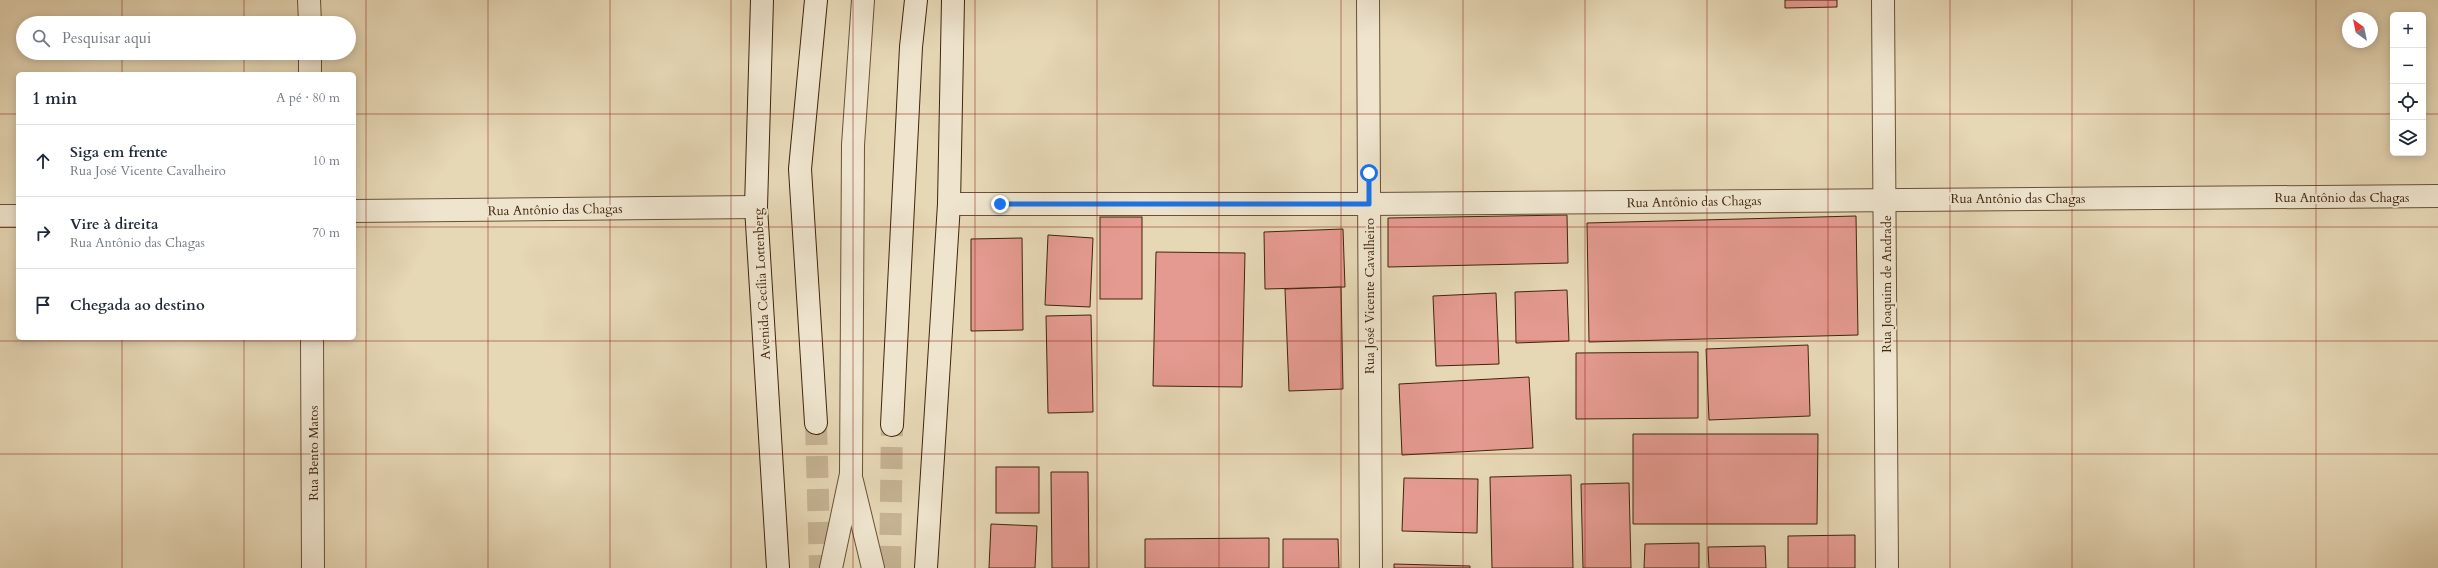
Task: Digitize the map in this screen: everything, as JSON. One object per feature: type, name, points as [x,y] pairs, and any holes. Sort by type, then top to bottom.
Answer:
[{"type":"street","points":[[309,0],[310,16]]},
{"type":"street","name":"Avenida Cecília Lottenberg","points":[[762,0],[756,207],[778,568]]},
{"type":"street","points":[[816,0],[800,169],[816,423]]},
{"type":"street","points":[[831,568],[850,474],[853,145],[863,0]]},
{"type":"street","points":[[892,425],[911,55],[916,0]]},
{"type":"street","points":[[926,568],[949,204],[953,0]]},
{"type":"street","name":"Rua José Vicente Cavalheiro","points":[[1368,0],[1371,568]]},
{"type":"street","name":"Rua Joaquim de Andrade","points":[[1883,0],[1887,568]]},
{"type":"street","points":[[310,60],[310,72]]},
{"type":"street","name":"Rua Antônio das Chagas","points":[[949,204],[1369,204],[2438,196]]},
{"type":"street","name":"Rua Antônio das Chagas","points":[[356,211],[756,207]]},
{"type":"street","points":[[0,216],[16,216]]},
{"type":"street","name":"Rua Bento Matos","points":[[312,340],[313,568]]},
{"type":"street","points":[[850,474],[873,568]]},
{"type":"building","points":[[1785,0],[1837,0],[1837,7],[1785,8]]},
{"type":"building","points":[[1567,215],[1568,263],[1388,267],[1388,218]]},
{"type":"building","points":[[1856,216],[1858,335],[1589,342],[1587,223]]},
{"type":"building","points":[[1100,217],[1142,217],[1142,299],[1100,299]]},
{"type":"building","points":[[1343,229],[1345,287],[1265,289],[1264,232]]},
{"type":"building","points":[[1048,235],[1093,238],[1090,307],[1045,305]]},
{"type":"building","points":[[1022,238],[1023,330],[971,331],[971,239]]},
{"type":"building","points":[[1156,252],[1245,253],[1242,387],[1153,386]]},
{"type":"building","points":[[1341,287],[1343,389],[1289,391],[1285,289]]},
{"type":"building","points":[[1567,290],[1569,341],[1516,343],[1515,292]]},
{"type":"building","points":[[1496,293],[1499,364],[1436,366],[1433,296]]},
{"type":"building","points":[[1091,315],[1093,412],[1048,413],[1046,316]]},
{"type":"building","points":[[1808,345],[1810,416],[1709,420],[1706,349]]},
{"type":"building","points":[[1698,352],[1698,418],[1576,419],[1576,353]]},
{"type":"building","points":[[1529,377],[1533,448],[1402,455],[1399,384]]},
{"type":"building","points":[[1633,434],[1818,434],[1817,524],[1633,524]]},
{"type":"building","points":[[996,467],[1039,467],[1039,513],[996,513]]},
{"type":"building","points":[[1051,472],[1088,472],[1089,568],[1052,568]]},
{"type":"building","points":[[1571,475],[1573,568],[1492,568],[1490,477]]},
{"type":"building","points":[[1404,478],[1478,479],[1477,533],[1402,531]]},
{"type":"building","points":[[1629,483],[1631,568],[1583,568],[1581,484]]},
{"type":"building","points":[[991,524],[1037,526],[1035,568],[989,568]]},
{"type":"building","points":[[1855,535],[1855,568],[1788,568],[1788,536]]},
{"type":"building","points":[[1269,538],[1269,568],[1145,568],[1145,539]]},
{"type":"building","points":[[1283,539],[1338,539],[1339,568],[1283,568]]},
{"type":"building","points":[[1699,543],[1699,568],[1644,568],[1645,544]]},
{"type":"building","points":[[1765,546],[1766,568],[1709,568],[1708,547]]},
{"type":"building","points":[[1394,564],[1470,566],[1470,568],[1394,568]]},
{"type":"tunnel","points":[[816,423],[820,568]]},
{"type":"tunnel","points":[[890,568],[892,425]]},
{"type":"route","points":[[1000,204],[1369,204],[1369,173]]}]
